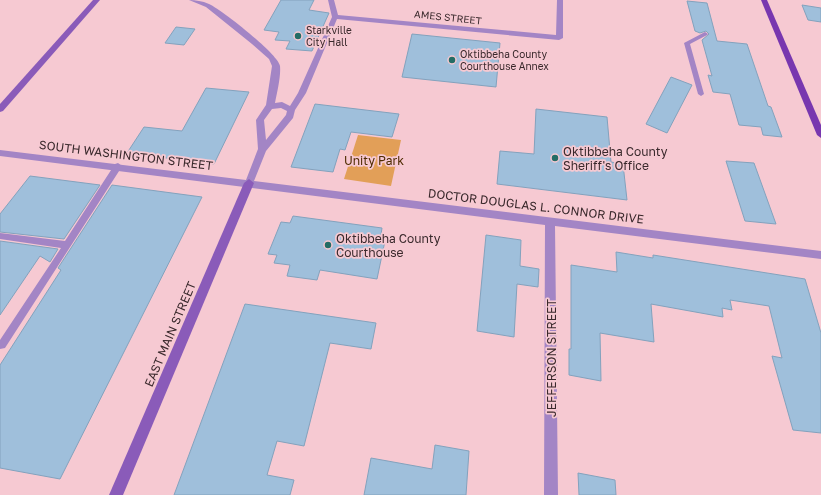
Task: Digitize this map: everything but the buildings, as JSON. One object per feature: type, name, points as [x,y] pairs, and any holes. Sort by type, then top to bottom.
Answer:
[{"type":"main road","points":[[764,0],[821,135]]},
{"type":"street","points":[[0,109],[97,0]]},
{"type":"street","points":[[192,0],[208,6],[255,42],[272,58],[276,66],[270,106],[260,120],[262,148]]},
{"type":"street","points":[[248,183],[262,148],[282,127],[290,116],[291,110],[302,93],[335,16],[331,0]]},
{"type":"street","name":"AMES STREET","points":[[335,16],[560,38],[560,0]]},
{"type":"street","points":[[270,106],[282,105],[291,110]]},
{"type":"street","name":"SOUTH WASHINGTON STREET","points":[[0,152],[248,183]]},
{"type":"street","name":"DOCTOR DOUGLAS L. CONNOR DRIVE","points":[[248,183],[821,255]]},
{"type":"street","name":"EAST MAIN STREET","points":[[116,495],[248,183]]},
{"type":"street","name":"JEFFERSON STREET","points":[[550,221],[551,495]]},
{"type":"lane","points":[[702,94],[687,43],[705,34]]},
{"type":"lane","points":[[0,344],[2,344],[118,166]]},
{"type":"lane","points":[[0,236],[67,245]]},
{"type":"green space","name":"Unity Park","points":[[358,135],[401,140],[391,186],[344,179]]},
{"type":"place","name":"Starkville City Hall","points":[[298,36]]},
{"type":"place","name":"Oktibbeha County Courthouse Annex","points":[[452,60]]},
{"type":"place","name":"Oktibbeha County Sheriff's Office","points":[[555,158]]},
{"type":"place","name":"Oktibbeha County Courthouse","points":[[328,245]]}]
